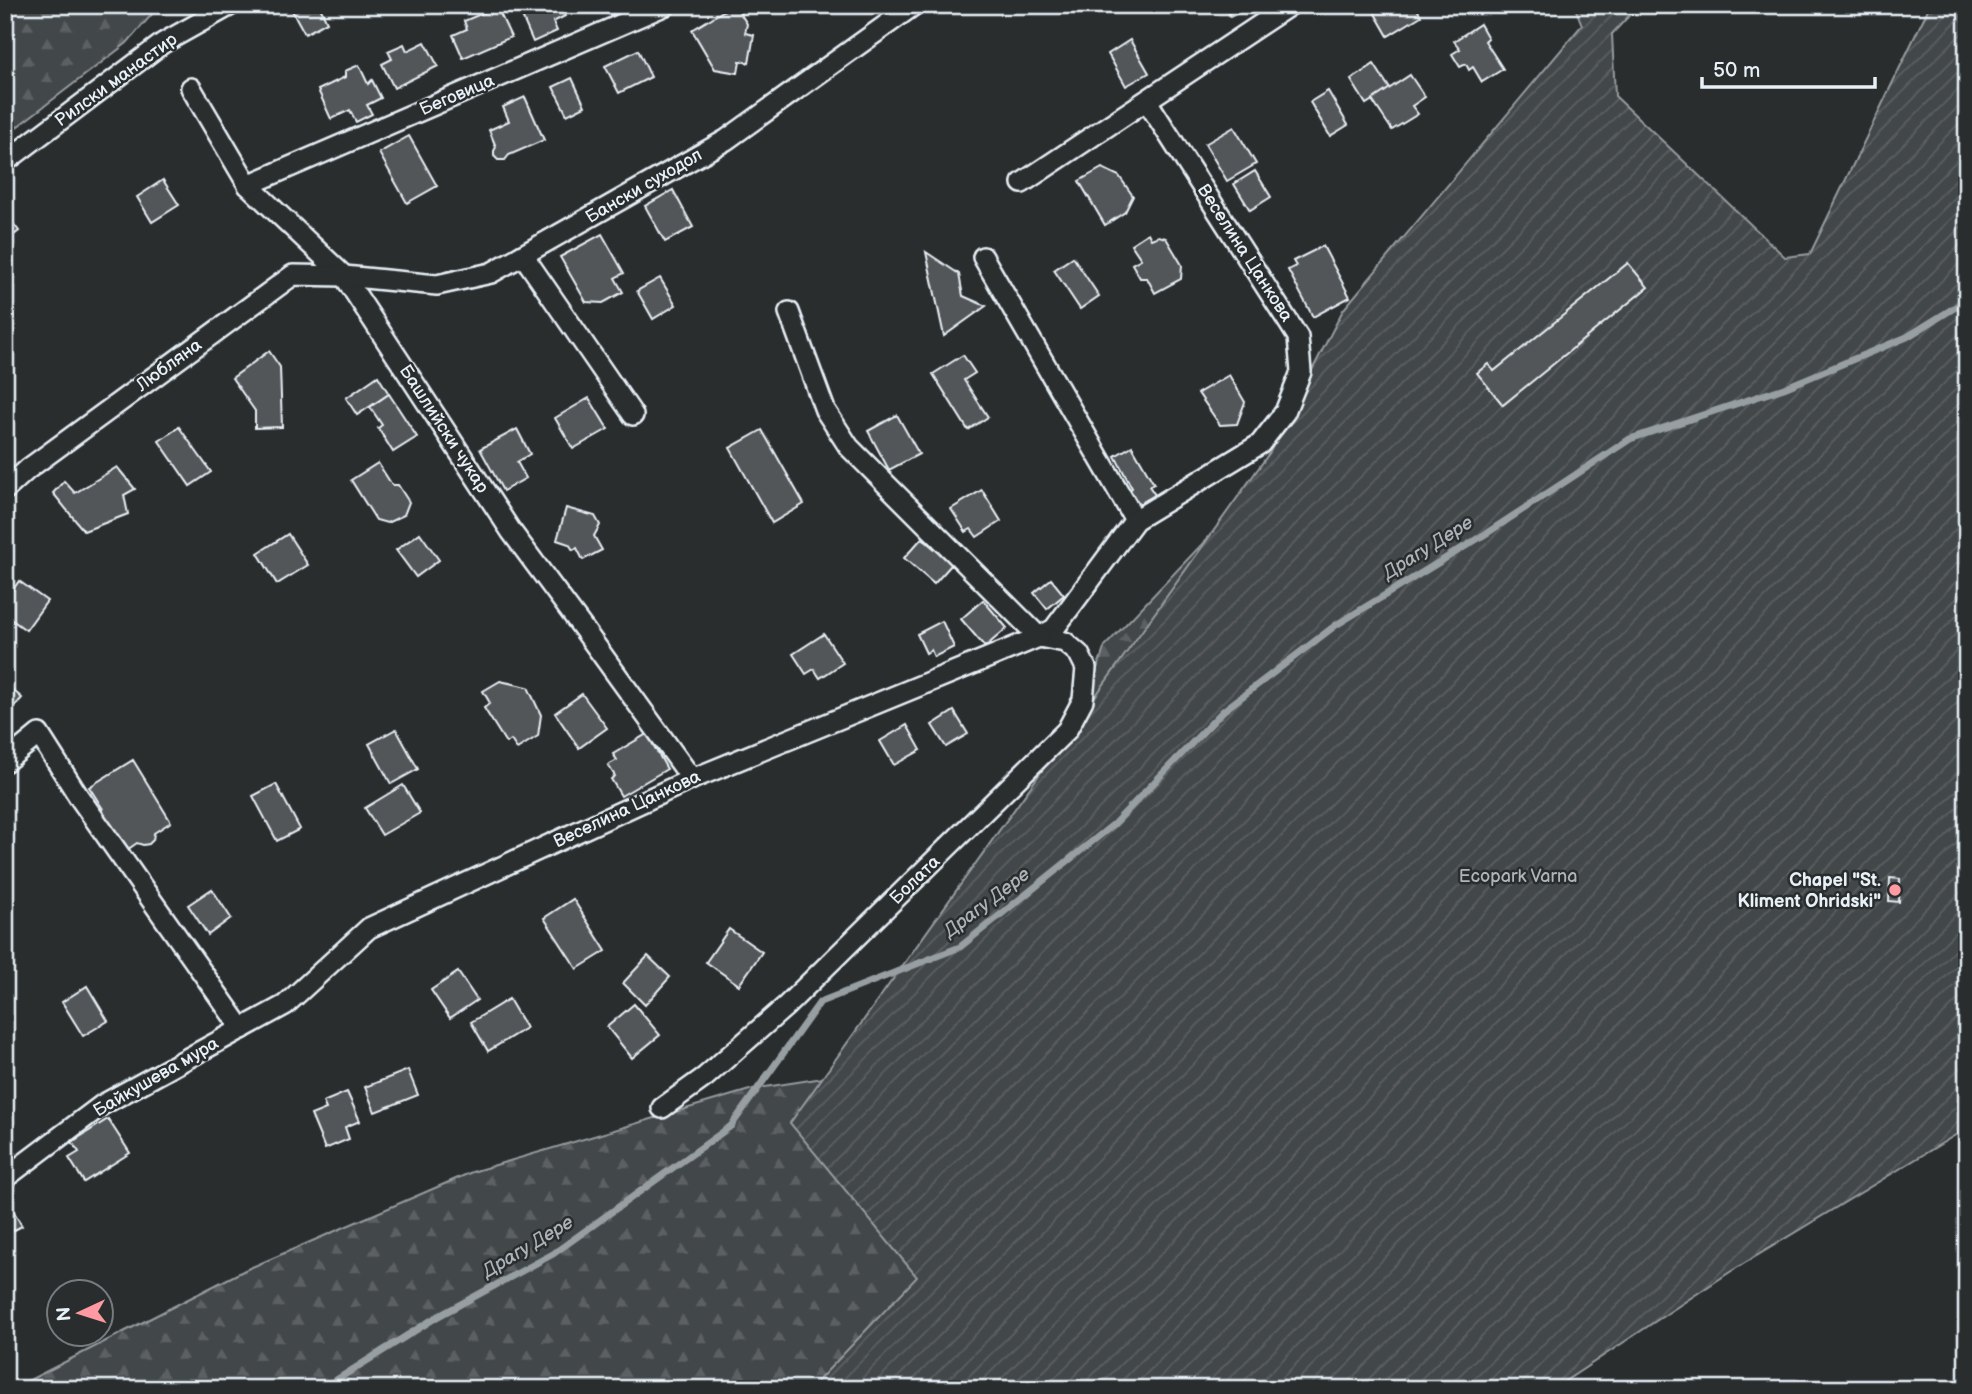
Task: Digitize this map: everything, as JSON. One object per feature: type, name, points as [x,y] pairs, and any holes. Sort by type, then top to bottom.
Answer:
[{"type":"street","name":"Рилски манастир","points":[[5,162],[163,43],[231,5]]},
{"type":"street","name":"Беговица","points":[[248,185],[666,5]]},
{"type":"street","name":"Бански суходол","points":[[344,276],[437,285],[491,273],[726,140],[914,5]]},
{"type":"street","points":[[1022,183],[1290,5]]},
{"type":"street","name":"Башлийски чукар","points":[[191,88],[248,185],[344,276],[511,531],[692,779]]},
{"type":"street","name":"Веселина Цанкова","points":[[242,1029],[285,1005],[369,928],[692,779],[1054,629],[1135,520],[1260,444],[1285,412],[1301,372],[1298,337],[1147,101]]},
{"type":"street","points":[[523,255],[633,415]]},
{"type":"street","points":[[983,257],[1135,520]]},
{"type":"street","name":"Любляна","points":[[5,490],[28,469],[293,275],[344,276]]},
{"type":"street","points":[[789,312],[825,410],[849,447],[1039,637]]},
{"type":"street","name":"Болата","points":[[663,1108],[705,1077],[786,1006],[1067,730],[1083,699],[1086,668],[1079,654],[1065,642],[1039,637]]},
{"type":"street","points":[[5,762],[39,734],[79,797],[242,1029]]},
{"type":"street","name":"Байкушева мура","points":[[5,1178],[102,1105],[242,1029]]},
{"type":"green space","points":[[5,5],[160,5],[127,43],[5,136]]},
{"type":"green space","name":"Ecopark Varna","points":[[1574,5],[1639,5],[1612,34],[1615,96],[1785,257],[1810,254],[1930,5],[1967,5],[1967,1128],[1730,1272],[1553,1389],[810,1389],[917,1277],[790,1123],[1270,452],[1343,310],[1582,25]]},
{"type":"green space","points":[[1304,437],[1379,1389],[12,1389],[92,1348],[116,1348],[116,1336],[245,1270],[472,1172],[753,1089],[996,1051],[1069,749],[1105,646]]},
{"type":"building","points":[[289,5],[319,5],[327,22],[305,34]]},
{"type":"building","points":[[517,5],[560,5],[565,16],[553,22],[557,31],[533,42]]},
{"type":"building","points":[[605,5],[634,5],[610,16]]},
{"type":"building","points":[[733,5],[747,24],[745,33],[754,35],[749,63],[740,61],[738,73],[715,69],[692,30]]},
{"type":"building","points":[[1225,5],[1254,5],[1230,17]]},
{"type":"building","points":[[1370,5],[1415,5],[1421,16],[1388,36]]},
{"type":"building","points":[[497,7],[511,37],[463,58],[453,35],[467,29],[464,21]]},
{"type":"building","points":[[1480,24],[1488,38],[1485,41],[1503,69],[1482,82],[1473,67],[1469,70],[1466,64],[1460,67],[1452,54],[1460,49],[1454,41]]},
{"type":"building","points":[[1130,40],[1149,73],[1126,86],[1108,54]]},
{"type":"building","points":[[425,42],[438,66],[394,88],[382,64],[392,59],[388,51],[404,44],[407,51]]},
{"type":"building","points":[[638,50],[651,77],[619,93],[605,66]]},
{"type":"building","points":[[1374,64],[1390,89],[1366,104],[1351,80]]},
{"type":"building","points":[[359,65],[368,84],[372,80],[381,98],[367,105],[372,114],[356,122],[350,110],[331,119],[318,90],[345,77],[345,71]]},
{"type":"building","points":[[1410,75],[1425,97],[1412,106],[1418,114],[1392,130],[1372,100]]},
{"type":"building","points":[[572,78],[585,106],[567,115],[553,87]]},
{"type":"building","points":[[1328,91],[1348,125],[1330,136],[1310,102]]},
{"type":"building","points":[[525,97],[544,140],[509,155],[505,160],[498,160],[494,156],[496,147],[489,130],[509,121],[503,107]]},
{"type":"building","points":[[1234,127],[1256,164],[1227,181],[1205,144]]},
{"type":"building","points":[[409,136],[437,186],[407,203],[379,153]]},
{"type":"building","points":[[1102,168],[1119,176],[1133,196],[1125,212],[1105,225],[1079,181]]},
{"type":"building","points":[[1255,171],[1271,197],[1250,210],[1234,184]]},
{"type":"building","points":[[163,180],[179,205],[152,222],[137,197]]},
{"type":"building","points":[[673,190],[693,227],[665,242],[645,206]]},
{"type":"building","points":[[5,213],[19,231],[5,242]]},
{"type":"building","points":[[1148,233],[1151,239],[1159,236],[1166,238],[1182,265],[1181,279],[1155,293],[1147,278],[1140,278],[1132,264],[1141,259],[1131,244]]},
{"type":"building","points":[[602,234],[624,273],[615,278],[623,292],[603,303],[586,302],[560,257]]},
{"type":"building","points":[[1323,246],[1350,297],[1313,317],[1288,270],[1296,266],[1293,261]]},
{"type":"building","points":[[926,252],[959,274],[963,296],[986,306],[944,336]]},
{"type":"building","points":[[1073,257],[1099,296],[1080,309],[1054,270]]},
{"type":"building","points":[[1628,263],[1648,287],[1503,405],[1477,373],[1488,364],[1494,371]]},
{"type":"building","points":[[660,278],[676,305],[653,319],[637,291]]},
{"type":"building","points":[[269,351],[280,367],[282,427],[255,428],[255,411],[232,378]]},
{"type":"building","points":[[963,355],[975,373],[964,380],[988,417],[968,430],[933,374]]},
{"type":"building","points":[[1229,375],[1245,402],[1237,424],[1220,425],[1198,393]]},
{"type":"building","points":[[378,376],[389,394],[357,415],[346,398]]},
{"type":"building","points":[[389,394],[417,437],[393,452],[378,428],[382,425],[370,407]]},
{"type":"building","points":[[589,398],[608,429],[573,449],[555,418]]},
{"type":"building","points":[[897,415],[919,454],[889,470],[868,431]]},
{"type":"building","points":[[179,427],[211,472],[190,486],[159,441]]},
{"type":"building","points":[[517,429],[530,454],[517,462],[526,478],[503,491],[480,449]]},
{"type":"building","points":[[762,430],[804,504],[772,523],[730,448]]},
{"type":"building","points":[[1132,446],[1154,484],[1149,486],[1155,495],[1137,505],[1129,490],[1132,488],[1115,456]]},
{"type":"building","points":[[378,463],[392,485],[398,485],[409,502],[404,515],[387,523],[376,520],[351,480]]},
{"type":"building","points":[[117,467],[135,489],[124,495],[128,514],[84,531],[53,493],[64,481],[75,493]]},
{"type":"building","points":[[982,490],[1001,521],[977,537],[971,529],[966,532],[951,509]]},
{"type":"building","points":[[566,508],[595,516],[600,525],[594,536],[602,550],[583,560],[577,548],[573,550],[569,544],[557,540]]},
{"type":"building","points":[[420,533],[439,560],[416,577],[396,550]]},
{"type":"building","points":[[288,534],[308,565],[277,584],[258,553]]},
{"type":"building","points":[[922,538],[952,564],[934,584],[904,558]]},
{"type":"building","points":[[1051,579],[1064,595],[1047,609],[1034,593]]},
{"type":"building","points":[[19,581],[47,601],[26,630],[5,615],[5,601]]},
{"type":"building","points":[[983,600],[1007,628],[985,647],[961,619]]},
{"type":"building","points":[[942,621],[954,647],[934,657],[931,650],[926,653],[917,634]]},
{"type":"building","points":[[824,634],[843,663],[820,678],[814,669],[806,674],[793,654]]},
{"type":"building","points":[[500,681],[528,687],[541,715],[538,736],[517,749],[511,740],[506,743],[484,708],[490,703],[483,691]]},
{"type":"building","points":[[5,683],[22,698],[5,717]]},
{"type":"building","points":[[582,694],[607,728],[579,748],[555,713]]},
{"type":"building","points":[[954,711],[968,734],[946,747],[932,725]]},
{"type":"building","points":[[907,725],[921,750],[894,765],[880,741]]},
{"type":"building","points":[[396,729],[418,769],[391,784],[369,744]]},
{"type":"building","points":[[647,734],[667,769],[621,796],[611,779],[615,776],[608,765],[617,760],[613,754]]},
{"type":"building","points":[[133,760],[171,822],[154,833],[149,844],[137,843],[124,852],[89,787]]},
{"type":"building","points":[[276,784],[300,829],[277,841],[253,796]]},
{"type":"building","points":[[403,785],[420,813],[382,835],[365,808]]},
{"type":"building","name":"Chapel \"St. Kliment Ohridski\"","points":[[1890,878],[1900,879],[1899,902],[1889,901]]},
{"type":"building","points":[[212,889],[231,918],[208,935],[188,905]]},
{"type":"building","points":[[573,899],[606,951],[577,969],[544,918]]},
{"type":"building","points":[[729,929],[762,952],[739,985],[706,962]]},
{"type":"building","points":[[648,956],[670,977],[645,1005],[623,983]]},
{"type":"building","points":[[458,972],[477,1000],[450,1018],[431,990]]},
{"type":"building","points":[[87,986],[108,1021],[83,1036],[62,1002]]},
{"type":"building","points":[[509,999],[526,1028],[488,1051],[471,1022]]},
{"type":"building","points":[[634,1004],[660,1035],[632,1058],[607,1027]]},
{"type":"building","points":[[408,1070],[418,1095],[375,1112],[365,1087]]},
{"type":"building","points":[[347,1092],[360,1121],[345,1127],[349,1139],[325,1149],[311,1115],[326,1109],[323,1102]]},
{"type":"building","points":[[108,1119],[130,1153],[84,1182],[69,1158],[79,1152],[72,1142]]},
{"type":"building","points":[[5,1196],[22,1226],[5,1235]]},
{"type":"waterway","name":"Драгу Дере","points":[[322,1389],[435,1318],[553,1254],[731,1126],[820,1002],[960,947],[1114,824],[1223,711],[1336,625],[1487,533],[1630,439],[1784,388],[1907,337],[1967,300]]},
{"type":"place","name":"Chapel \"St. Kliment Ohridski\"","points":[[1895,890]]}]
